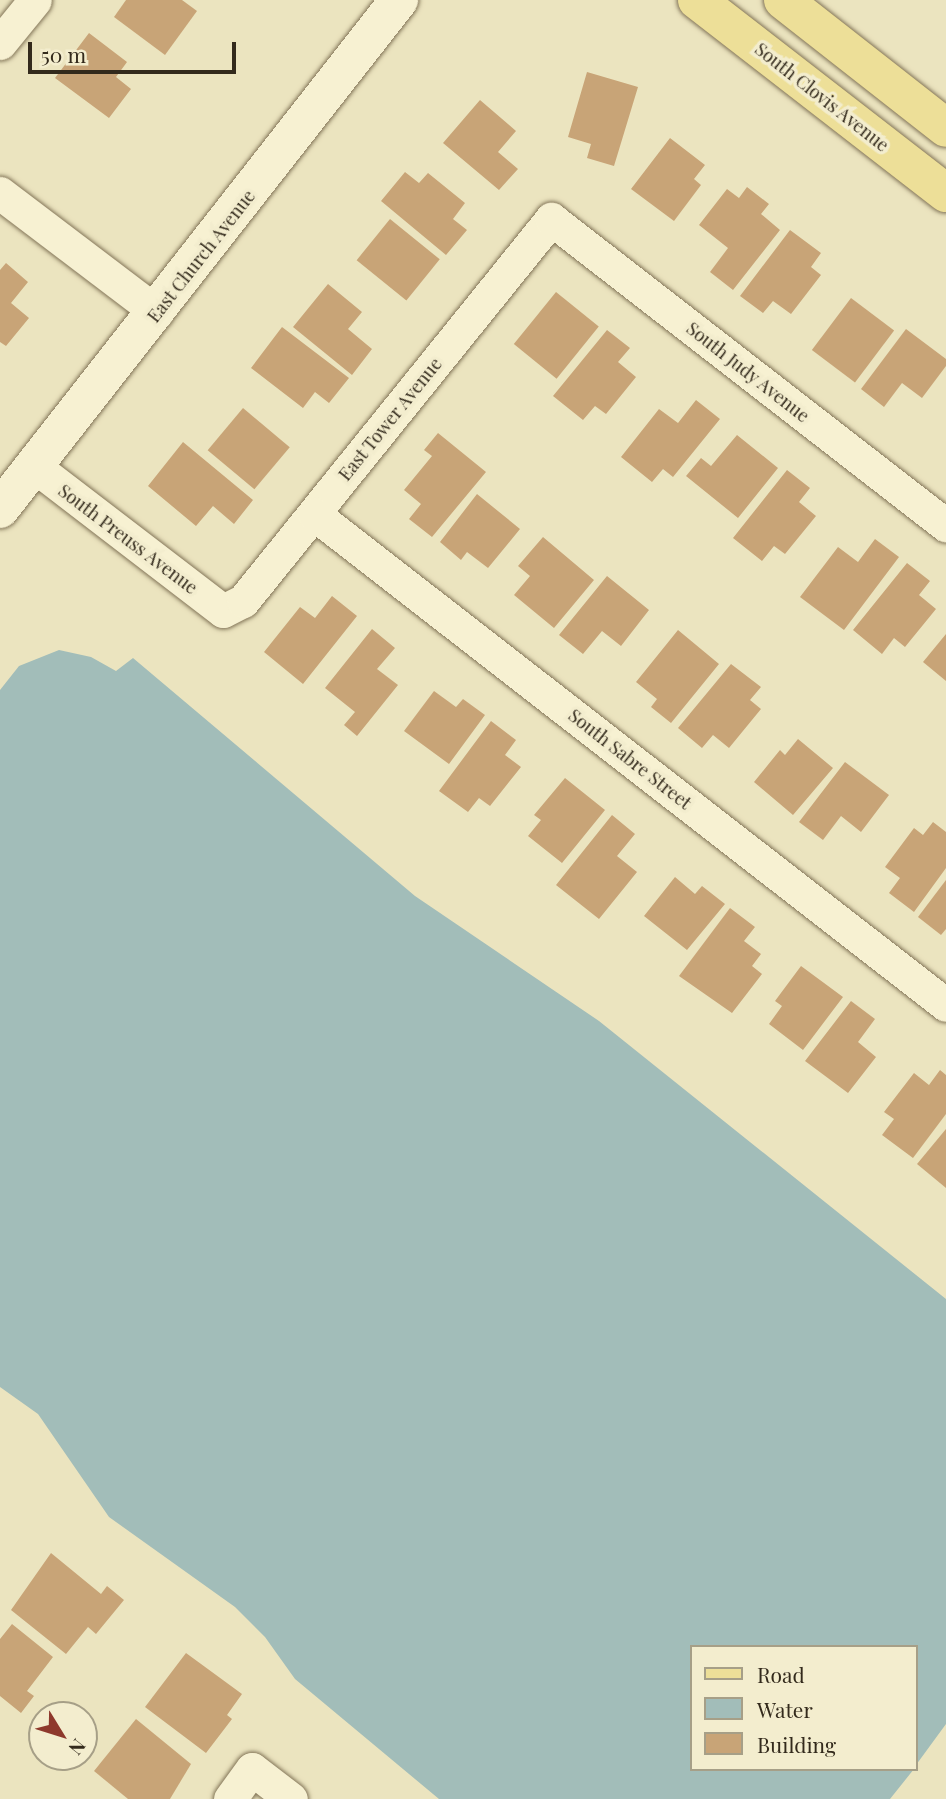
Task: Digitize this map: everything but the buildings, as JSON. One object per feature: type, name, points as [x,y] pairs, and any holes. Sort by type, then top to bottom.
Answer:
[{"type":"main road","name":"South Clovis Avenue","points":[[697,0],[946,193]]},
{"type":"main road","points":[[783,0],[946,128]]},
{"type":"street","points":[[0,43],[35,0]]},
{"type":"street","name":"East Church Avenue","points":[[0,509],[157,313],[399,0]]},
{"type":"street","points":[[0,193],[157,313]]},
{"type":"street","name":"East Tower Avenue","points":[[223,611],[243,601],[551,219]]},
{"type":"street","name":"South Judy Avenue","points":[[551,219],[946,525]]},
{"type":"street","name":"South Preuss Avenue","points":[[34,466],[223,611]]},
{"type":"street","name":"South Sabre Street","points":[[314,514],[946,1005]]},
{"type":"street","points":[[230,1799],[252,1769],[291,1799]]},
{"type":"water","points":[[59,650],[91,657],[116,671],[133,658],[415,896],[599,1021],[946,1299],[946,1724],[918,1762],[918,1645],[690,1645],[690,1771],[912,1771],[890,1799],[439,1799],[295,1679],[265,1637],[235,1607],[109,1517],[38,1414],[0,1387],[0,690],[19,666]]}]
